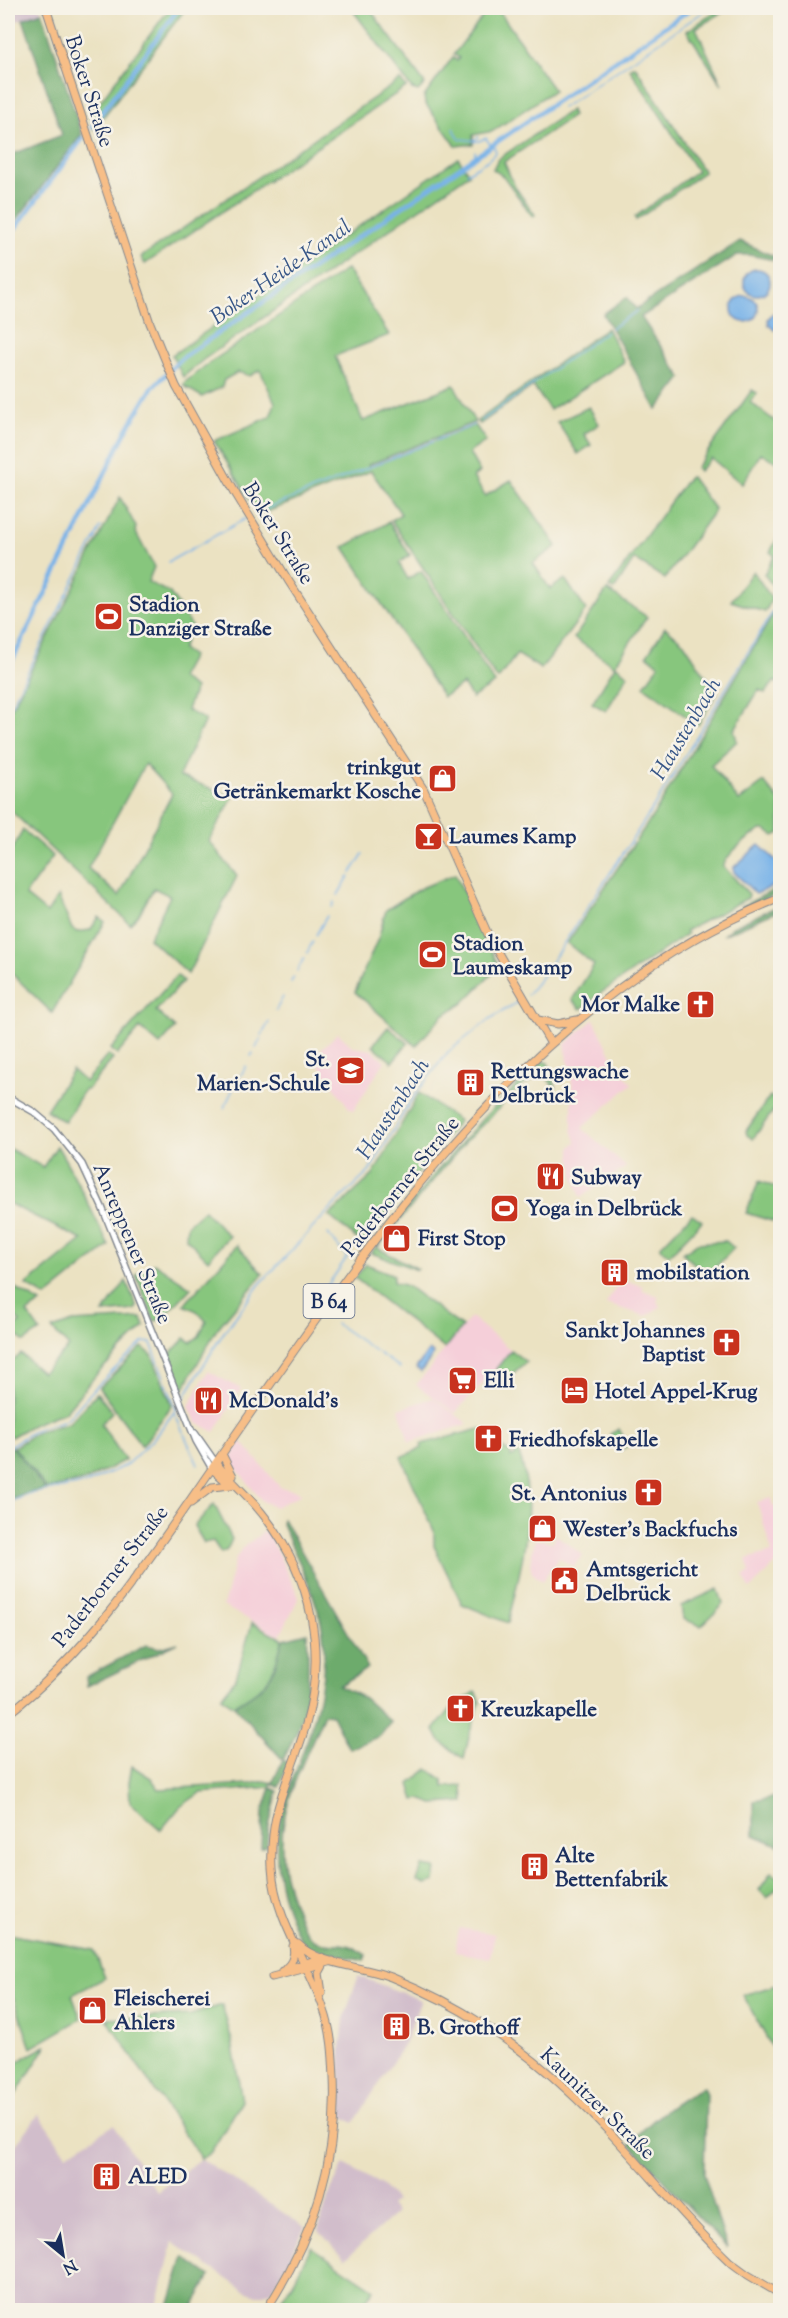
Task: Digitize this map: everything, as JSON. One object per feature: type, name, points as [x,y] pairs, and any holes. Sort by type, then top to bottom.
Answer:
[{"type":"main road","name":"Boker Straße","points":[[45,8],[132,270],[165,362],[175,383],[220,467],[271,552],[424,790],[490,939],[551,1044]]},
{"type":"main road","name":"Paderborner Straße","points":[[8,1714],[38,1689],[98,1625],[184,1508],[339,1288],[402,1206],[485,1109],[551,1044],[620,989],[673,953],[735,918],[780,898]]},
{"type":"main road","points":[[538,1020],[558,1024],[582,1018]]},
{"type":"main road","points":[[222,1454],[234,1484]]},
{"type":"main road","points":[[214,1466],[247,1494],[273,1528],[303,1584],[315,1628],[313,1694],[305,1729],[282,1790],[273,1831],[272,1871],[275,1893],[324,2010],[330,2035],[334,2090],[330,2156],[314,2220],[288,2275],[266,2310]]},
{"type":"main road","points":[[184,1508],[212,1487],[234,1484]]},
{"type":"main road","points":[[292,1937],[305,1951],[323,1961]]},
{"type":"main road","points":[[285,1970],[291,1964],[294,1953],[292,1937]]},
{"type":"main road","name":"Kaunitzer Straße","points":[[323,1961],[333,1960],[390,1977],[431,1995],[517,2048],[582,2104],[729,2260],[780,2295]]},
{"type":"main road","points":[[306,1965],[272,1977],[285,1970],[306,1965],[323,1961]]},
{"type":"main road","points":[[323,1961],[318,1980],[325,2001],[324,2010]]},
{"type":"street","name":"Anreppener Straße","points":[[8,1097],[34,1112],[64,1138],[82,1164],[100,1201],[182,1406],[214,1466]]},
{"type":"shaded area","points":[[8,8],[40,8],[42,12],[8,24]]},
{"type":"shaded area","points":[[594,1019],[616,1064],[632,1084],[582,1128],[626,1167],[581,1197],[574,1179],[571,1156],[571,1147],[576,1142],[572,1129],[572,1085],[565,1044]]},
{"type":"shaded area","name":"St. Marien-Schule","points":[[338,1033],[353,1047],[372,1050],[385,1061],[353,1111],[313,1057]]},
{"type":"shaded area","points":[[625,1281],[643,1286],[642,1290],[659,1296],[657,1301],[660,1307],[646,1316],[606,1304],[619,1282]]},
{"type":"shaded area","points":[[471,1317],[511,1350],[455,1413],[416,1385]]},
{"type":"shaded area","points":[[208,1371],[241,1389],[215,1432],[197,1423],[189,1406]]},
{"type":"shaded area","points":[[433,1398],[468,1424],[409,1442],[399,1409]]},
{"type":"shaded area","points":[[241,1441],[280,1487],[302,1494],[275,1507],[262,1501],[232,1463],[231,1457]]},
{"type":"shaded area","points":[[771,1498],[773,1507],[780,1505],[780,1560],[750,1589],[743,1576],[750,1572],[746,1559],[772,1552],[757,1502]]},
{"type":"shaded area","points":[[263,1532],[268,1533],[299,1597],[280,1636],[223,1606],[235,1560],[242,1548]]},
{"type":"shaded area","points":[[556,1535],[583,1555],[573,1567],[559,1557],[542,1581],[532,1573],[530,1563],[535,1539],[553,1542]]},
{"type":"shaded area","points":[[459,1928],[495,1934],[490,1958],[455,1952]]},
{"type":"shaded area","points":[[358,1976],[421,2000],[405,2042],[354,2123],[343,2117],[340,2084],[341,2046],[344,2019]]},
{"type":"shaded area","points":[[39,2114],[66,2154],[114,2125],[157,2192],[201,2159],[305,2227],[281,2275],[270,2291],[262,2295],[255,2295],[244,2290],[173,2242],[156,2310],[13,2310],[8,2299],[8,2155]]},
{"type":"shaded area","points":[[344,2164],[383,2186],[396,2201],[390,2206],[396,2213],[345,2259],[318,2230],[331,2190]]},
{"type":"green space","points":[[170,8],[186,8],[94,129],[90,115]]},
{"type":"green space","points":[[351,8],[369,8],[425,84],[418,91],[412,89]]},
{"type":"green space","points":[[489,8],[497,8],[554,90],[493,131],[473,135],[473,144],[456,146],[425,103],[424,97],[453,57],[457,61],[459,58],[454,54]]},
{"type":"green space","points":[[721,8],[730,8],[696,28],[722,85],[687,31]]},
{"type":"green space","points":[[42,12],[82,134],[8,231],[8,156],[62,135],[23,19]]},
{"type":"green space","points":[[635,66],[704,172],[636,220],[635,217],[697,171],[630,69]]},
{"type":"green space","points":[[400,80],[406,87],[145,264],[141,257]]},
{"type":"green space","points":[[571,110],[573,116],[504,162],[515,187],[535,215],[533,217],[504,177],[493,169],[498,159]]},
{"type":"green space","points":[[458,158],[469,174],[203,360],[183,377],[172,355]]},
{"type":"green space","points":[[740,241],[780,261],[737,255],[641,317],[682,378],[657,410],[603,314],[627,297],[636,309]]},
{"type":"green space","points":[[347,269],[389,335],[335,356],[363,421],[454,385],[475,422],[368,465],[369,467],[475,425],[486,441],[469,453],[480,472],[473,477],[485,496],[511,480],[557,546],[533,563],[550,589],[565,579],[586,610],[541,669],[517,654],[498,679],[495,676],[391,520],[401,514],[371,471],[259,515],[214,441],[270,417],[275,403],[260,370],[250,376],[238,372],[224,380],[222,387],[202,397],[184,386],[184,383],[205,366]]},
{"type":"green space","points":[[607,328],[624,362],[550,410],[533,386],[480,424],[477,421]]},
{"type":"green space","points":[[752,390],[757,393],[750,402],[780,425],[780,464],[761,453],[742,484],[711,458],[699,471],[696,468]]},
{"type":"green space","points":[[589,407],[599,424],[584,434],[591,445],[578,454],[557,422]]},
{"type":"green space","points":[[691,477],[715,510],[665,579],[634,559],[614,590],[609,587],[688,478]]},
{"type":"green space","points":[[120,497],[154,567],[148,582],[170,593],[191,625],[182,649],[192,656],[180,678],[195,688],[187,710],[205,720],[179,776],[233,797],[209,841],[237,876],[188,974],[149,938],[170,896],[154,888],[138,916],[130,924],[8,808],[8,715]],"holes":[[[145,764],[172,794],[119,896],[88,868]]]},
{"type":"green space","points":[[389,522],[410,555],[399,563],[408,579],[421,571],[495,683],[472,698],[463,684],[443,697],[344,547]]},
{"type":"green space","points":[[780,534],[780,603],[777,596],[779,594],[764,574],[775,556],[770,552]]},
{"type":"green space","points":[[753,571],[772,599],[765,612],[731,601]]},
{"type":"green space","points":[[607,590],[647,617],[615,665],[628,675],[606,711],[592,703],[615,666],[574,638]]},
{"type":"green space","points":[[777,608],[780,614],[780,685],[775,681],[765,693],[759,690],[734,730],[737,741],[711,765],[739,801],[764,782],[780,802],[780,833],[774,836],[761,830],[734,850],[723,866],[749,894],[748,898],[685,931],[687,934],[581,1009],[572,1000],[594,965],[567,943],[656,811]]},
{"type":"green space","points":[[665,627],[684,643],[717,693],[698,725],[644,686],[659,665],[647,655]]},
{"type":"green space","points":[[23,830],[53,856],[25,895],[47,913],[58,896],[72,929],[77,932],[90,930],[99,917],[105,922],[52,1013],[8,970],[8,857]]},
{"type":"green space","name":"Stadion Laumeskamp","points":[[455,874],[499,967],[462,1004],[443,1015],[416,1046],[355,992],[379,936],[386,910],[419,889]]},
{"type":"green space","points":[[780,887],[780,893],[743,908],[742,906]]},
{"type":"green space","points":[[780,905],[780,910],[723,935],[733,927]]},
{"type":"green space","points":[[177,975],[183,981],[156,1011],[175,1028],[160,1045],[140,1028],[117,1055],[111,1049]]},
{"type":"green space","points":[[388,1027],[408,1043],[392,1062],[373,1045]]},
{"type":"green space","points":[[108,1055],[113,1059],[87,1090],[84,1090],[65,1122],[46,1110],[72,1070],[85,1082]]},
{"type":"green space","points":[[542,1061],[548,1063],[556,1087],[544,1074],[521,1086],[466,1141],[377,1248],[418,1269],[371,1253],[484,1117]]},
{"type":"green space","points":[[419,1093],[459,1121],[363,1244],[329,1216],[373,1175]]},
{"type":"green space","points":[[770,1096],[780,1103],[780,1116],[773,1111],[753,1139],[747,1135],[746,1131]]},
{"type":"green space","points":[[57,1146],[109,1246],[46,1297],[26,1285],[82,1240],[8,1203],[8,1148],[43,1167]]},
{"type":"green space","points":[[759,1181],[780,1189],[780,1202],[775,1222],[746,1213]]},
{"type":"green space","points":[[204,1210],[229,1236],[208,1260],[186,1238],[187,1225]]},
{"type":"green space","points":[[692,1214],[702,1221],[669,1255],[660,1247]]},
{"type":"green space","points":[[726,1241],[734,1248],[707,1276],[683,1253],[697,1243]]},
{"type":"green space","points":[[237,1245],[263,1274],[217,1329],[182,1391],[168,1356],[185,1338],[191,1342],[199,1336],[206,1321],[197,1311],[184,1305]]},
{"type":"green space","points":[[154,1263],[191,1288],[162,1319],[154,1321],[136,1275]]},
{"type":"green space","points":[[366,1264],[394,1275],[393,1282],[407,1286],[462,1327],[445,1349],[355,1278]]},
{"type":"green space","points":[[126,1281],[137,1307],[134,1310],[103,1313]]},
{"type":"green space","points":[[8,1284],[41,1303],[27,1313],[40,1331],[24,1342],[11,1330],[20,1322],[8,1310]]},
{"type":"green space","points":[[141,1318],[145,1326],[96,1375],[65,1412],[34,1424],[11,1437],[8,1434],[8,1365],[21,1354],[42,1373],[69,1347],[52,1329],[73,1322]]},
{"type":"green space","points":[[142,1347],[152,1355],[172,1405],[142,1446],[99,1388]]},
{"type":"green space","points":[[511,1350],[526,1362],[506,1379],[496,1369]]},
{"type":"green space","points":[[97,1393],[112,1412],[101,1424],[125,1460],[87,1480],[47,1489],[14,1447],[39,1431],[69,1423]]},
{"type":"green space","points":[[480,1429],[510,1451],[511,1457],[515,1456],[517,1449],[524,1469],[528,1513],[526,1535],[508,1623],[462,1604],[434,1546],[434,1531],[401,1457],[422,1448],[421,1444]]},
{"type":"green space","points":[[619,1429],[628,1446],[618,1451],[610,1434]]},
{"type":"green space","points":[[13,1447],[46,1490],[29,1493],[8,1501],[8,1449]]},
{"type":"green space","points":[[214,1504],[232,1539],[227,1550],[221,1553],[213,1541],[204,1543],[194,1526]]},
{"type":"green space","points":[[283,1519],[368,1668],[339,1686],[364,1698],[391,1722],[380,1736],[349,1749],[332,1715],[324,1714],[294,1785],[283,1829],[282,1853],[285,1878],[304,1929],[318,1942],[354,1948],[366,1955],[364,1961],[310,1948],[306,1945],[298,1935],[282,1894],[277,1855],[280,1816],[313,1723],[323,1677],[324,1661],[319,1613],[282,1524]]},
{"type":"green space","points":[[718,1589],[723,1603],[701,1626],[683,1619],[681,1606]]},
{"type":"green space","points":[[252,1623],[283,1639],[276,1664],[268,1680],[256,1692],[234,1706],[221,1697],[236,1678]]},
{"type":"green space","points":[[307,1633],[307,1692],[303,1715],[283,1760],[234,1706],[256,1692],[268,1680],[276,1664],[283,1639]]},
{"type":"green space","points":[[178,1643],[87,1686],[86,1677],[146,1645],[160,1648]]},
{"type":"green space","points":[[476,1691],[480,1703],[464,1759],[439,1740],[434,1730],[453,1706]]},
{"type":"green space","points":[[283,1760],[288,1764],[279,1787],[272,1784]]},
{"type":"green space","points":[[132,1766],[151,1778],[159,1789],[250,1784],[265,1781],[272,1783],[270,1787],[200,1793],[180,1807],[161,1830],[130,1803],[129,1782]]},
{"type":"green space","points":[[428,1769],[443,1780],[444,1787],[463,1786],[464,1802],[433,1804],[420,1799],[415,1800],[410,1784]]},
{"type":"green space","points":[[271,1788],[278,1791],[268,1830],[267,1846],[261,1848],[263,1812]]},
{"type":"green space","points":[[780,1796],[780,1846],[754,1835],[754,1801]]},
{"type":"green space","points":[[422,1866],[436,1868],[434,1882],[425,1885],[417,1881]]},
{"type":"green space","points":[[771,1873],[780,1879],[780,1885],[767,1898],[759,1890]]},
{"type":"green space","points":[[8,1934],[94,1950],[105,1978],[72,1995],[81,2019],[31,2048],[8,1986]]},
{"type":"green space","points":[[780,1984],[780,2062],[743,1995]]},
{"type":"green space","points":[[222,2005],[232,2041],[242,2101],[211,2152],[201,2159],[107,2019],[191,2015]]},
{"type":"green space","points":[[47,2045],[13,2099],[8,2095],[8,2067]]},
{"type":"green space","points":[[703,2087],[706,2094],[704,2174],[727,2248],[630,2144],[664,2112]]},
{"type":"green space","points":[[311,2247],[374,2289],[364,2304],[370,2310],[274,2310],[293,2283]]},
{"type":"green space","points":[[184,2257],[210,2276],[191,2310],[168,2310]]},
{"type":"water","points":[[757,269],[766,273],[770,282],[766,291],[757,295],[748,291],[744,282],[748,273]]},
{"type":"water","points":[[745,296],[754,300],[758,309],[754,318],[745,322],[736,318],[732,309],[736,300]]},
{"type":"water","points":[[773,313],[780,314],[780,329],[774,330],[769,325],[768,319]]},
{"type":"water","points":[[759,845],[780,864],[780,883],[756,894],[734,872],[733,868]]},
{"type":"water","points":[[429,1350],[434,1354],[421,1372],[416,1368]]},
{"type":"waterway","points":[[92,126],[179,8]]},
{"type":"waterway","name":"Boker-Heide-Kanal","points":[[8,669],[126,431],[152,388],[182,358],[692,8]]},
{"type":"waterway","points":[[562,108],[709,8]]},
{"type":"waterway","points":[[453,128],[460,139],[479,141],[486,138],[491,146]]},
{"type":"waterway","points":[[8,238],[83,138]]},
{"type":"waterway","points":[[467,173],[496,152],[493,144]]},
{"type":"waterway","name":"Boker-Heide-Kanal","points":[[475,151],[475,156]]},
{"type":"waterway","points":[[611,328],[637,311]]},
{"type":"waterway","points":[[481,421],[606,332]]},
{"type":"waterway","points":[[258,512],[474,425]]},
{"type":"waterway","points":[[168,562],[245,519]]},
{"type":"waterway","points":[[8,711],[101,527]]},
{"type":"waterway","name":"Haustenbach","points":[[527,995],[543,975],[653,808],[780,600]]},
{"type":"waterway","points":[[351,873],[363,854]]},
{"type":"waterway","points":[[338,895],[349,876]]},
{"type":"waterway","points":[[332,907],[334,902]]},
{"type":"waterway","points":[[316,935],[327,916]]},
{"type":"waterway","points":[[307,953],[313,941]]},
{"type":"waterway","points":[[297,971],[304,958]]},
{"type":"waterway","points":[[291,982],[294,977]]},
{"type":"waterway","points":[[276,1010],[283,997]]},
{"type":"waterway","name":"Haustenbach","points":[[183,1399],[222,1335],[259,1285],[339,1200],[369,1172],[411,1100],[448,1052],[490,1019],[521,1000]]},
{"type":"waterway","points":[[262,1035],[269,1022]]},
{"type":"waterway","points":[[256,1048],[261,1038]]},
{"type":"waterway","points":[[237,1082],[246,1066]]},
{"type":"waterway","points":[[224,1108],[233,1089]]},
{"type":"waterway","points":[[316,1303],[347,1257],[328,1234]]},
{"type":"waterway","points":[[336,1324],[400,1368]]},
{"type":"waterway","points":[[8,1447],[39,1428],[63,1421],[71,1415],[96,1387],[143,1342],[151,1343],[176,1409]]},
{"type":"waterway","name":"Haustenbach","points":[[8,1503],[29,1494],[88,1483],[126,1465],[153,1439],[179,1406]]},
{"type":"waterway","points":[[174,1412],[183,1432]]},
{"type":"waterway","points":[[184,1434],[198,1465]]},
{"type":"place","name":"Stadion Danziger Straße","points":[[108,616]]},
{"type":"place","name":"trinkgut Getränkemarkt Kosche","points":[[442,779]]},
{"type":"place","name":"Laumes Kamp","points":[[428,836]]},
{"type":"place","name":"Stadion Laumeskamp","points":[[432,955]]},
{"type":"place","name":"Mor Malke","points":[[701,1004]]},
{"type":"place","name":"St. Marien-Schule","points":[[351,1071]]},
{"type":"place","name":"Rettungswache Delbrück","points":[[470,1083]]},
{"type":"place","name":"Subway","points":[[550,1177]]},
{"type":"place","name":"Yoga in Delbrück","points":[[505,1208]]},
{"type":"place","name":"First Stop","points":[[397,1238]]},
{"type":"place","name":"mobilstation","points":[[615,1272]]},
{"type":"place","name":"Sankt Johannes Baptist","points":[[726,1342]]},
{"type":"place","name":"Elli","points":[[463,1380]]},
{"type":"place","name":"Hotel Appel-Krug","points":[[574,1391]]},
{"type":"place","name":"McDonald's","points":[[208,1400]]},
{"type":"place","name":"Friedhofskapelle","points":[[488,1439]]},
{"type":"place","name":"St. Antonius","points":[[648,1493]]},
{"type":"place","name":"Wester's Backfuchs","points":[[542,1529]]},
{"type":"place","name":"Amtsgericht Delbrück","points":[[565,1581]]},
{"type":"place","name":"Kreuzkapelle","points":[[460,1709]]},
{"type":"place","name":"Alte Bettenfabrik","points":[[534,1867]]},
{"type":"place","name":"Fleischerei Ahlers","points":[[93,2010]]},
{"type":"place","name":"B. Grothoff","points":[[396,2027]]},
{"type":"place","name":"ALED","points":[[107,2176]]}]
